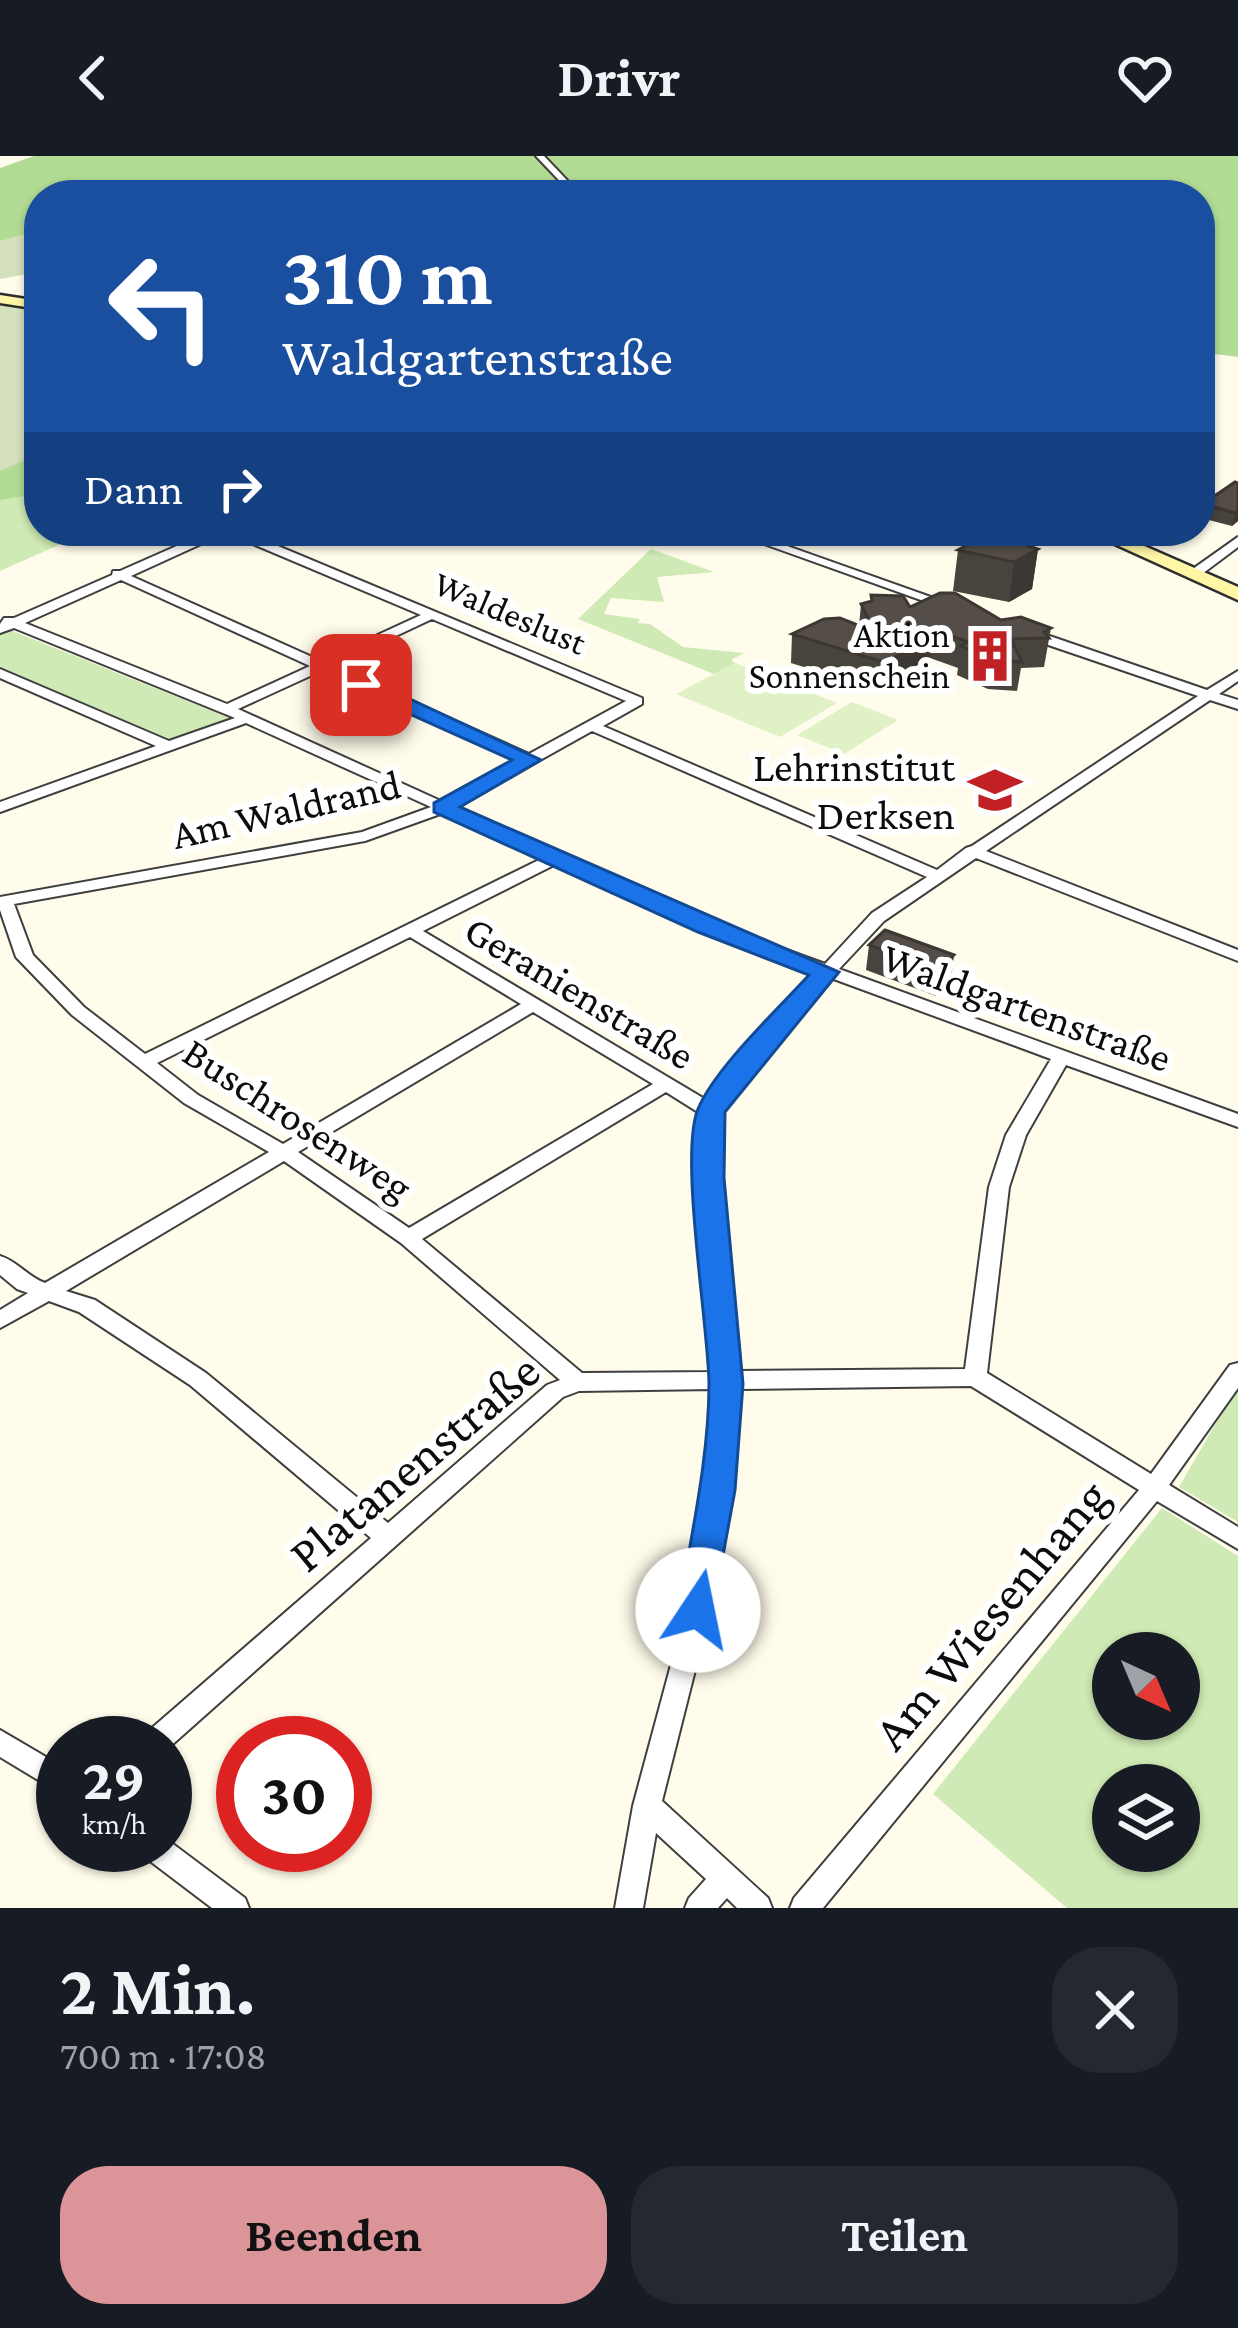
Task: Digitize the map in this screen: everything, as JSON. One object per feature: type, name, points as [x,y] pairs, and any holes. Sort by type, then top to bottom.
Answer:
[{"type":"street","points":[[540,156],[563,180]]},
{"type":"street","points":[[1194,574],[1238,541]]},
{"type":"street","points":[[4,623],[187,546]]},
{"type":"street","name":"Waldeslust","points":[[268,546],[632,697],[636,705]]},
{"type":"street","points":[[777,546],[967,612]]},
{"type":"street","points":[[1130,546],[1238,594]]},
{"type":"street","points":[[117,574],[530,760]]},
{"type":"street","points":[[227,709],[433,614]]},
{"type":"street","name":"Waldgartenstraße","points":[[4,623],[227,709],[707,927],[1238,1121]]},
{"type":"street","points":[[1010,627],[1238,705]]},
{"type":"street","points":[[0,673],[171,746]]},
{"type":"street","points":[[629,1908],[647,1806],[705,1583],[726,1384],[709,1178],[711,1111],[758,1047],[878,917],[1238,675]]},
{"type":"street","name":"Am Waldrand","points":[[2,901],[276,856],[365,836],[442,808],[636,705]]},
{"type":"street","points":[[0,807],[247,718]]},
{"type":"street","points":[[594,727],[936,875]]},
{"type":"street","points":[[973,851],[1238,956]]},
{"type":"street","points":[[142,1063],[556,858]]},
{"type":"street","name":"Buschrosenweg","points":[[2,901],[34,968],[142,1063],[277,1153],[311,1168],[408,1238],[578,1382]]},
{"type":"street","name":"Geranienstraße","points":[[412,932],[662,1087],[711,1111]]},
{"type":"street","points":[[0,1320],[532,1005]]},
{"type":"street","points":[[1061,1057],[1016,1135],[999,1187],[975,1377],[1238,1538]]},
{"type":"street","points":[[408,1238],[662,1087]]},
{"type":"street","points":[[0,1263],[24,1284],[87,1306],[198,1379],[387,1537]]},
{"type":"street","name":"Am Wiesenhang","points":[[804,1908],[1154,1488],[1238,1370]]},
{"type":"street","name":"Platanenstraße","points":[[185,1716],[555,1391],[578,1382],[726,1384],[975,1377]]},
{"type":"street","points":[[0,1742],[36,1765]]},
{"type":"street","points":[[647,1806],[758,1908]]},
{"type":"street","points":[[185,1872],[226,1905]]},
{"type":"street","points":[[700,1908],[725,1879]]},
{"type":"green space","points":[[34,156],[1238,156],[1238,357],[1215,354],[1215,180],[24,180],[24,237],[0,241],[0,168]]},
{"type":"green space","points":[[24,234],[24,275],[0,279],[0,241]]},
{"type":"green space","points":[[0,304],[24,308],[24,496],[0,500]]},
{"type":"green space","points":[[0,304],[24,308],[24,461],[0,471]]},
{"type":"green space","points":[[24,461],[24,546],[56,546],[0,571],[0,471]]},
{"type":"green space","points":[[651,549],[714,572],[657,577],[664,602],[611,598],[604,614],[640,619],[638,623],[650,624],[683,647],[744,653],[731,660],[735,663],[714,674],[578,619]]},
{"type":"green space","points":[[10,630],[232,719],[175,741],[0,668],[0,634]]},
{"type":"green space","points":[[735,663],[837,703],[780,737],[676,694]]},
{"type":"green space","points":[[852,702],[898,720],[844,754],[797,735]]},
{"type":"green space","points":[[1238,1385],[1238,1522],[1179,1487]]},
{"type":"green space","points":[[1162,1508],[1238,1556],[1238,1908],[1067,1908],[933,1794]]},
{"type":"building","points":[[1238,483],[1238,510],[1215,507],[1215,496]]},
{"type":"building","points":[[966,546],[1038,549],[1014,562],[958,550]]},
{"type":"building","points":[[940,593],[955,593],[1001,620],[1021,617],[1051,628],[1044,632],[1049,638],[1011,639],[1022,662],[992,660],[961,646],[968,642],[933,629],[907,643],[909,651],[883,662],[792,634],[824,619],[840,618],[875,632],[861,604],[872,601],[871,595],[903,596],[910,607]]},
{"type":"building","points":[[885,930],[954,955],[939,971],[869,945]]},
{"type":"place","name":"Aktion Sonnenschein","points":[[990,656]]},
{"type":"place","name":"Lehrinstitut Derksen","points":[[995,790]]},
{"type":"route","points":[[361,685],[530,760],[442,808],[707,927],[826,972],[758,1047],[711,1111],[709,1178],[726,1384],[717,1490],[698,1610]]}]
